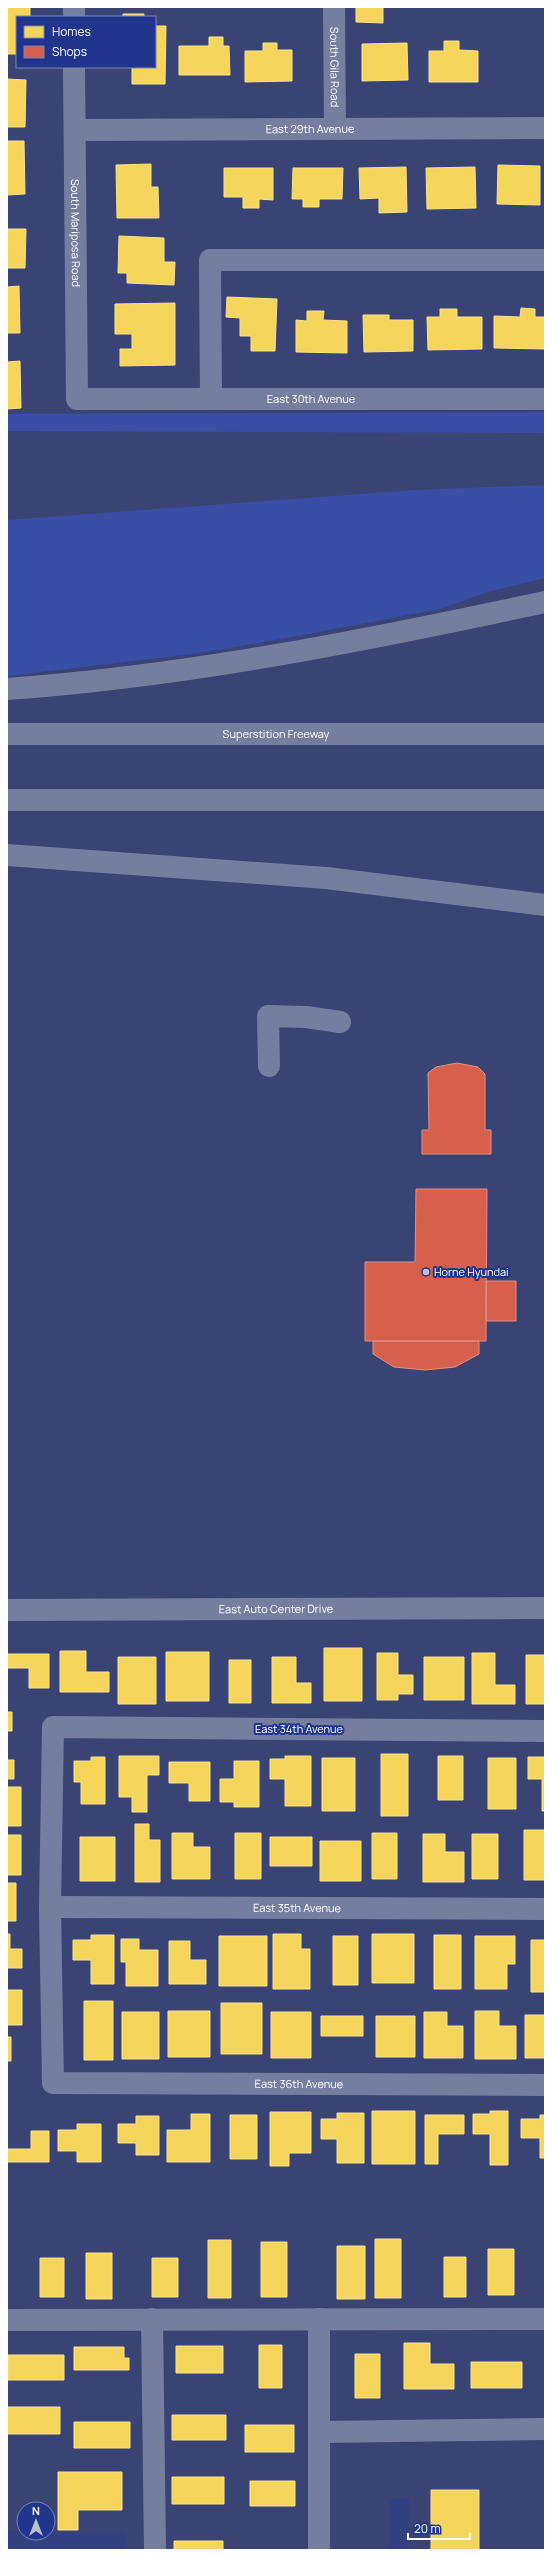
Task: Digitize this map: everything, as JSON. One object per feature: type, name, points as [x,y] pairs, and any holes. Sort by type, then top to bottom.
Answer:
[{"type":"highway","points":[[7,689],[212,666],[341,644],[545,602]]},
{"type":"highway","name":"Superstition Freeway","points":[[7,734],[545,734]]},
{"type":"highway","points":[[7,800],[545,800]]},
{"type":"highway","points":[[7,855],[326,878],[545,905]]},
{"type":"street","name":"South Gila Road","points":[[334,7],[335,128]]},
{"type":"street","name":"South Mariposa Road","points":[[74,68],[77,400]]},
{"type":"street","name":"East 29th Avenue","points":[[75,130],[545,128]]},
{"type":"street","points":[[211,399],[210,260],[545,260]]},
{"type":"street","name":"East 30th Avenue","points":[[77,400],[545,399]]},
{"type":"street","points":[[269,1066],[268,1016],[306,1016],[340,1022]]},
{"type":"street","name":"East Auto Center Drive","points":[[7,1610],[545,1608]]},
{"type":"street","name":"East 34th Avenue","points":[[50,1907],[53,1727],[545,1731]]},
{"type":"street","name":"East 35th Avenue","points":[[50,1907],[545,1909]]},
{"type":"street","name":"East 36th Avenue","points":[[50,1907],[53,2083],[545,2086]]},
{"type":"street","points":[[152,2319],[154,2550]]},
{"type":"street","points":[[319,2319],[319,2550]]},
{"type":"street","points":[[7,2320],[545,2319]]},
{"type":"street","points":[[319,2432],[545,2429]]},
{"type":"shaded area","points":[[545,412],[545,433],[7,431],[7,414]]},
{"type":"shaded area","points":[[545,485],[545,578],[491,591],[440,609],[292,637],[201,653],[7,676],[7,520],[414,490]]},
{"type":"shaded area","points":[[390,2499],[409,2499],[409,2549],[390,2549]]},
{"type":"shaded area","points":[[7,2531],[16,2531],[16,2541],[56,2541],[56,2532],[126,2533],[126,2550],[7,2550]]},
{"type":"building: Homes","points":[[7,7],[30,7],[30,16],[16,16],[16,54],[7,54]]},
{"type":"building: Homes","points":[[356,7],[383,7],[383,23],[356,22]]},
{"type":"building: Homes","points":[[123,14],[144,14],[144,16],[123,16]]},
{"type":"building: Homes","points":[[156,26],[166,26],[165,84],[132,84],[132,68],[156,68]]},
{"type":"building: Homes","points":[[209,37],[223,37],[223,46],[229,46],[230,75],[179,75],[179,46],[209,46]]},
{"type":"building: Homes","points":[[444,41],[459,41],[459,50],[478,51],[478,82],[429,82],[429,51],[444,51]]},
{"type":"building: Homes","points":[[263,43],[277,43],[277,50],[292,50],[292,81],[245,82],[245,51],[263,51]]},
{"type":"building: Homes","points":[[407,43],[408,80],[362,81],[362,44]]},
{"type":"building: Homes","points":[[7,79],[26,80],[25,127],[7,127]]},
{"type":"building: Homes","points":[[7,141],[24,141],[25,194],[7,195]]},
{"type":"building: Homes","points":[[151,164],[151,187],[158,187],[159,218],[117,218],[116,165]]},
{"type":"building: Homes","points":[[498,165],[540,166],[540,205],[497,204]]},
{"type":"building: Homes","points":[[406,167],[407,212],[379,213],[379,198],[360,199],[359,168]]},
{"type":"building: Homes","points":[[475,167],[476,208],[427,209],[426,168]]},
{"type":"building: Homes","points":[[224,168],[273,168],[273,200],[259,199],[259,208],[243,208],[243,197],[224,197]]},
{"type":"building: Homes","points":[[293,168],[343,168],[342,199],[319,199],[319,207],[303,207],[303,199],[292,199]]},
{"type":"building: Homes","points":[[7,229],[26,229],[25,268],[7,268]]},
{"type":"building: Homes","points":[[119,236],[164,238],[164,262],[175,262],[174,285],[127,283],[127,273],[118,273]]},
{"type":"building: Homes","points":[[19,286],[20,333],[7,333],[7,287]]},
{"type":"building: Homes","points":[[227,297],[277,299],[275,351],[251,351],[251,336],[240,336],[240,318],[226,317]]},
{"type":"building: Homes","points":[[175,303],[175,365],[120,366],[120,349],[132,349],[132,334],[115,334],[115,304]]},
{"type":"building: Homes","points":[[521,308],[535,309],[535,317],[545,317],[545,349],[494,348],[494,316],[520,317]]},
{"type":"building: Homes","points":[[440,309],[457,309],[457,317],[482,317],[482,349],[428,350],[427,317],[440,317]]},
{"type":"building: Homes","points":[[307,311],[324,311],[323,320],[347,321],[347,353],[296,352],[296,320],[307,321]]},
{"type":"building: Homes","points":[[363,315],[389,315],[389,320],[413,320],[413,351],[364,352]]},
{"type":"building: Homes","points":[[20,361],[21,408],[7,409],[7,362]]},
{"type":"building: Homes","points":[[324,1648],[362,1648],[362,1701],[324,1701]]},
{"type":"building: Homes","points":[[60,1651],[86,1651],[86,1672],[109,1672],[109,1692],[60,1692]]},
{"type":"building: Homes","points":[[166,1652],[209,1652],[209,1701],[166,1701]]},
{"type":"building: Homes","points":[[377,1653],[398,1653],[398,1675],[413,1675],[413,1694],[398,1694],[398,1700],[377,1700]]},
{"type":"building: Homes","points":[[472,1653],[495,1653],[495,1685],[515,1685],[515,1704],[472,1704]]},
{"type":"building: Homes","points":[[7,1654],[49,1654],[49,1688],[29,1688],[29,1668],[7,1668]]},
{"type":"building: Homes","points":[[526,1655],[545,1655],[545,1704],[526,1704]]},
{"type":"building: Homes","points":[[118,1657],[156,1657],[156,1704],[118,1704]]},
{"type":"building: Homes","points":[[272,1657],[296,1657],[296,1683],[311,1683],[311,1703],[272,1703]]},
{"type":"building: Homes","points":[[424,1657],[464,1657],[464,1700],[424,1700]]},
{"type":"building: Homes","points":[[229,1660],[251,1660],[251,1703],[229,1703]]},
{"type":"building: Homes","points":[[7,1712],[12,1712],[12,1731],[7,1731]]},
{"type":"building: Homes","points":[[381,1754],[408,1754],[408,1816],[381,1816]]},
{"type":"building: Homes","points":[[119,1756],[159,1756],[159,1775],[147,1775],[147,1812],[132,1812],[132,1797],[119,1797]]},
{"type":"building: Homes","points":[[285,1756],[311,1756],[311,1806],[285,1806],[285,1779],[270,1779],[270,1759],[285,1759]]},
{"type":"building: Homes","points":[[438,1756],[463,1756],[463,1800],[438,1800]]},
{"type":"building: Homes","points":[[91,1757],[105,1757],[105,1804],[81,1804],[81,1782],[74,1782],[74,1761],[91,1761]]},
{"type":"building: Homes","points":[[528,1757],[545,1757],[545,1811],[542,1811],[542,1779],[528,1779]]},
{"type":"building: Homes","points":[[322,1758],[355,1758],[355,1811],[322,1811]]},
{"type":"building: Homes","points":[[488,1758],[516,1758],[516,1809],[488,1809]]},
{"type":"building: Homes","points":[[7,1760],[14,1760],[14,1779],[7,1779]]},
{"type":"building: Homes","points":[[234,1761],[259,1761],[259,1807],[234,1807],[234,1802],[220,1802],[220,1779],[234,1779]]},
{"type":"building: Homes","points":[[169,1762],[210,1762],[210,1801],[189,1801],[189,1783],[169,1783]]},
{"type":"building: Homes","points":[[7,1787],[21,1787],[21,1826],[7,1826]]},
{"type":"building: Homes","points":[[135,1824],[149,1824],[149,1840],[160,1840],[160,1882],[135,1882]]},
{"type":"building: Homes","points":[[524,1830],[545,1830],[545,1880],[524,1880]]},
{"type":"building: Homes","points":[[172,1833],[193,1833],[193,1847],[210,1847],[210,1879],[172,1879]]},
{"type":"building: Homes","points":[[235,1833],[261,1833],[261,1879],[235,1879]]},
{"type":"building: Homes","points":[[372,1833],[397,1833],[397,1879],[372,1879]]},
{"type":"building: Homes","points":[[423,1834],[445,1834],[445,1852],[464,1852],[464,1882],[423,1882]]},
{"type":"building: Homes","points":[[472,1834],[498,1834],[498,1879],[472,1879]]},
{"type":"building: Homes","points":[[7,1835],[21,1835],[21,1875],[7,1875]]},
{"type":"building: Homes","points":[[80,1837],[115,1837],[115,1881],[80,1881]]},
{"type":"building: Homes","points":[[270,1837],[312,1837],[312,1866],[270,1866]]},
{"type":"building: Homes","points":[[320,1841],[361,1841],[361,1881],[320,1881]]},
{"type":"building: Homes","points":[[7,1883],[16,1883],[16,1921],[7,1921]]},
{"type":"building: Homes","points":[[7,1934],[10,1934],[10,1949],[22,1949],[22,1968],[7,1968]]},
{"type":"building: Homes","points":[[273,1934],[301,1934],[301,1949],[310,1949],[310,1989],[273,1989]]},
{"type":"building: Homes","points":[[372,1934],[414,1934],[414,1983],[372,1983]]},
{"type":"building: Homes","points":[[91,1935],[114,1935],[114,1984],[91,1984],[91,1960],[73,1960],[73,1940],[91,1940]]},
{"type":"building: Homes","points":[[434,1935],[461,1935],[461,1989],[434,1989]]},
{"type":"building: Homes","points":[[219,1936],[267,1936],[267,1986],[219,1986]]},
{"type":"building: Homes","points":[[333,1936],[358,1936],[358,1985],[333,1985]]},
{"type":"building: Homes","points":[[475,1936],[515,1936],[515,1964],[507,1964],[507,1989],[475,1989]]},
{"type":"building: Homes","points":[[121,1939],[139,1939],[139,1950],[158,1950],[158,1986],[126,1986],[126,1962],[121,1962]]},
{"type":"building: Homes","points":[[531,1940],[545,1940],[545,1992],[531,1992]]},
{"type":"building: Homes","points":[[169,1941],[190,1941],[190,1960],[206,1960],[206,1984],[169,1984]]},
{"type":"building: Homes","points":[[7,1990],[22,1990],[22,2025],[7,2025]]},
{"type":"building: Homes","points":[[84,2001],[113,2001],[113,2060],[84,2060]]},
{"type":"building: Homes","points":[[221,2003],[262,2003],[262,2054],[221,2054]]},
{"type":"building: Homes","points":[[168,2011],[210,2011],[210,2057],[168,2057]]},
{"type":"building: Homes","points":[[475,2011],[499,2011],[499,2026],[516,2026],[516,2059],[475,2059]]},
{"type":"building: Homes","points":[[122,2012],[159,2012],[159,2059],[122,2059]]},
{"type":"building: Homes","points":[[271,2012],[311,2012],[311,2058],[271,2058]]},
{"type":"building: Homes","points":[[424,2012],[447,2012],[447,2026],[463,2026],[463,2058],[424,2058]]},
{"type":"building: Homes","points":[[525,2015],[545,2015],[545,2058],[525,2058]]},
{"type":"building: Homes","points":[[321,2016],[363,2016],[363,2036],[321,2036]]},
{"type":"building: Homes","points":[[376,2016],[415,2016],[415,2057],[376,2057]]},
{"type":"building: Homes","points":[[7,2037],[11,2037],[11,2061],[7,2061]]},
{"type":"building: Homes","points":[[372,2111],[415,2111],[415,2164],[372,2164]]},
{"type":"building: Homes","points":[[490,2111],[508,2111],[508,2165],[490,2165],[490,2134],[473,2134],[473,2114],[490,2114]]},
{"type":"building: Homes","points":[[270,2112],[311,2112],[311,2153],[289,2153],[289,2166],[270,2166]]},
{"type":"building: Homes","points":[[337,2113],[364,2113],[364,2163],[337,2163],[337,2139],[321,2139],[321,2119],[337,2119]]},
{"type":"building: Homes","points":[[191,2114],[210,2114],[210,2162],[167,2162],[167,2130],[191,2130]]},
{"type":"building: Homes","points":[[230,2115],[257,2115],[257,2159],[230,2159]]},
{"type":"building: Homes","points":[[425,2115],[464,2115],[464,2134],[438,2134],[438,2164],[425,2164]]},
{"type":"building: Homes","points":[[540,2115],[545,2115],[545,2158],[540,2158],[540,2138],[521,2138],[521,2119],[540,2119]]},
{"type":"building: Homes","points":[[136,2116],[159,2116],[159,2155],[136,2155],[136,2143],[118,2143],[118,2124],[136,2124]]},
{"type":"building: Homes","points":[[77,2124],[101,2124],[101,2162],[77,2162],[77,2151],[58,2151],[58,2130],[77,2130]]},
{"type":"building: Homes","points":[[31,2131],[49,2131],[49,2162],[7,2162],[7,2149],[31,2149]]},
{"type":"building: Homes","points":[[375,2239],[401,2239],[401,2298],[375,2298]]},
{"type":"building: Homes","points":[[208,2240],[231,2240],[231,2298],[208,2298]]},
{"type":"building: Homes","points":[[261,2242],[287,2242],[287,2297],[261,2297]]},
{"type":"building: Homes","points":[[337,2246],[365,2246],[365,2299],[337,2299]]},
{"type":"building: Homes","points":[[488,2249],[514,2249],[514,2295],[488,2295]]},
{"type":"building: Homes","points":[[86,2253],[112,2253],[112,2299],[86,2299]]},
{"type":"building: Homes","points":[[444,2257],[466,2257],[466,2297],[444,2297]]},
{"type":"building: Homes","points":[[40,2258],[64,2258],[64,2297],[40,2297]]},
{"type":"building: Homes","points":[[152,2258],[178,2258],[178,2297],[152,2297]]},
{"type":"building: Homes","points":[[404,2343],[430,2343],[430,2364],[454,2364],[454,2389],[404,2389]]},
{"type":"building: Homes","points":[[259,2345],[282,2345],[282,2388],[259,2388]]},
{"type":"building: Homes","points":[[176,2346],[223,2346],[223,2373],[176,2373]]},
{"type":"building: Homes","points":[[74,2347],[124,2347],[124,2358],[129,2358],[129,2370],[74,2370]]},
{"type":"building: Homes","points":[[355,2354],[380,2354],[380,2398],[355,2398]]},
{"type":"building: Homes","points":[[8,2355],[64,2355],[64,2380],[8,2380]]},
{"type":"building: Homes","points":[[471,2362],[522,2362],[522,2388],[471,2388]]},
{"type":"building: Homes","points":[[7,2407],[60,2407],[60,2434],[7,2434]]},
{"type":"building: Homes","points":[[172,2415],[226,2415],[226,2440],[172,2440]]},
{"type":"building: Homes","points":[[74,2422],[130,2422],[130,2448],[74,2448]]},
{"type":"building: Homes","points":[[245,2425],[294,2425],[294,2452],[245,2452]]},
{"type":"building: Homes","points":[[58,2472],[122,2472],[122,2510],[78,2510],[78,2530],[58,2530]]},
{"type":"building: Homes","points":[[172,2477],[224,2477],[224,2504],[172,2504]]},
{"type":"building: Homes","points":[[250,2481],[295,2481],[295,2506],[250,2506]]},
{"type":"building: Homes","points":[[431,2490],[479,2490],[479,2550],[431,2550]]},
{"type":"building: Homes","points":[[174,2541],[223,2541],[223,2550],[174,2550]]},
{"type":"building: Shops","points":[[457,1063],[478,1067],[485,1074],[485,1130],[491,1130],[491,1154],[422,1154],[422,1130],[429,1130],[428,1073],[436,1067]]},
{"type":"building: Shops","name":"Horne Hyundai","points":[[416,1189],[487,1189],[486,1341],[365,1341],[365,1262],[415,1262]]},
{"type":"building: Shops","points":[[486,1281],[516,1281],[516,1321],[486,1321]]},
{"type":"building: Shops","points":[[373,1341],[479,1341],[479,1354],[455,1367],[425,1370],[394,1367],[373,1354]]},
{"type":"place","name":"Horne Hyundai","points":[[426,1272]]}]
